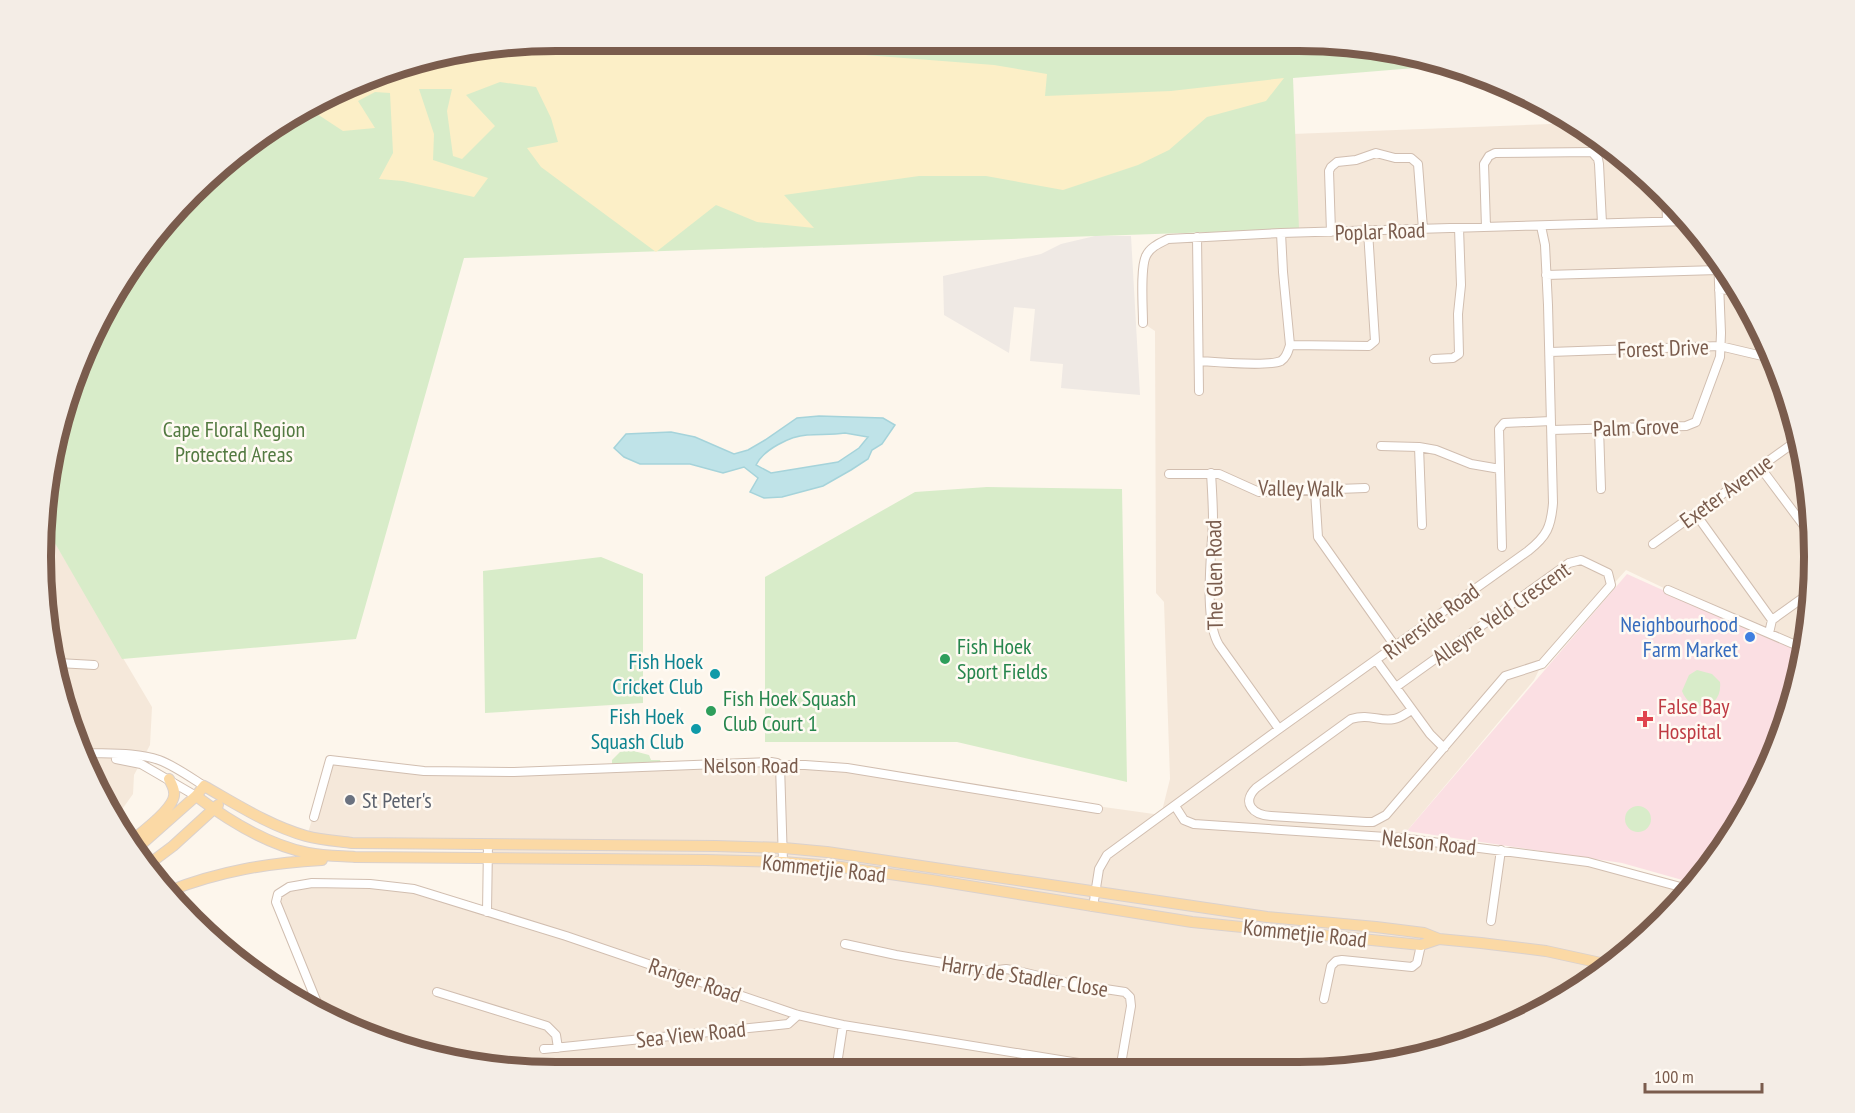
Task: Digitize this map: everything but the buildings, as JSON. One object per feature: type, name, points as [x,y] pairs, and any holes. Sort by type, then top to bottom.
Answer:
[{"type":"main road","points":[[136,837],[162,815],[171,804],[174,792],[169,779]]},
{"type":"main road","points":[[141,844],[196,796],[204,786]]},
{"type":"main road","name":"Kommetjie Road","points":[[204,786],[280,826],[307,836],[352,843],[784,848],[827,852],[1267,917],[1424,933],[1439,939],[1546,951],[1599,963]]},
{"type":"main road","name":"Kommetjie Road","points":[[196,796],[251,831],[310,854],[355,857],[783,862],[834,866],[932,880],[1192,922],[1421,945],[1439,939]]},
{"type":"main road","points":[[153,861],[173,846],[224,797]]},
{"type":"main road","points":[[175,889],[200,879],[286,862],[355,857]]},
{"type":"street","points":[[1486,227],[1484,164],[1489,156],[1495,153],[1592,152],[1598,159],[1602,223]]},
{"type":"street","points":[[1331,232],[1329,171],[1331,167],[1337,162],[1356,160],[1376,153],[1395,159],[1411,158],[1418,164],[1423,229]]},
{"type":"street","points":[[1667,210],[1667,221]]},
{"type":"street","name":"Poplar Road","points":[[1143,323],[1143,268],[1146,256],[1155,245],[1168,239],[1677,221]]},
{"type":"street","name":"Riverside Road","points":[[1093,907],[1099,868],[1107,855],[1528,551],[1548,530],[1552,515],[1550,352],[1544,238],[1541,225]]},
{"type":"street","points":[[1434,358],[1453,358],[1459,354],[1458,314],[1461,285],[1459,228]]},
{"type":"street","points":[[1290,345],[1369,346],[1375,341],[1368,231]]},
{"type":"street","points":[[1199,361],[1273,363],[1284,359],[1288,353],[1290,345],[1282,272],[1281,234]]},
{"type":"street","points":[[1197,237],[1199,390]]},
{"type":"street","points":[[1546,275],[1715,270]]},
{"type":"street","name":"Palm Grove","points":[[1500,469],[1498,434],[1501,425],[1507,423],[1599,428],[1686,426],[1696,422],[1720,357],[1718,275]]},
{"type":"street","points":[[1719,290],[1727,290]]},
{"type":"street","name":"Forest Drive","points":[[1550,352],[1720,346],[1763,356]]},
{"type":"street","points":[[1599,428],[1601,489]]},
{"type":"street","name":"Exeter Avenue","points":[[1653,544],[1791,445]]},
{"type":"street","points":[[1381,446],[1436,450],[1471,464],[1500,469],[1502,547]]},
{"type":"street","points":[[1419,447],[1422,525]]},
{"type":"street","points":[[1760,467],[1803,525]]},
{"type":"street","name":"The Glen Road","points":[[1211,473],[1213,521],[1210,556],[1213,632],[1219,645],[1279,729]]},
{"type":"street","name":"Valley Walk","points":[[1169,474],[1225,475],[1259,492],[1365,488]]},
{"type":"street","points":[[1315,491],[1318,537],[1395,646]]},
{"type":"street","points":[[1695,513],[1772,620]]},
{"type":"street","name":"Alleyne Yeld Crescent","points":[[1396,687],[1569,563],[1581,560],[1608,573],[1611,585],[1542,664],[1505,676],[1386,815],[1373,822],[1366,822],[1262,816],[1254,812],[1249,799],[1250,793],[1351,719],[1366,716],[1394,719],[1412,710]]},
{"type":"street","points":[[1668,590],[1796,645]]},
{"type":"street","points":[[1769,633],[1772,620],[1802,598]]},
{"type":"street","points":[[1376,660],[1430,734],[1444,748]]},
{"type":"street","points":[[63,663],[94,665]]},
{"type":"street","points":[[90,753],[137,754],[153,758],[204,786]]},
{"type":"street","points":[[93,758],[132,761],[149,768],[196,796]]},
{"type":"street","name":"Nelson Road","points":[[314,817],[330,760],[396,769],[453,772],[514,772],[771,762],[780,765],[847,768],[1098,809]]},
{"type":"street","points":[[780,765],[783,862]]},
{"type":"street","name":"Nelson Road","points":[[1175,806],[1184,820],[1194,824],[1401,838],[1501,850],[1602,864],[1681,887]]},
{"type":"street","points":[[487,912],[488,844]]},
{"type":"street","points":[[1491,921],[1501,850]]},
{"type":"street","name":"Ranger Road","points":[[316,1001],[276,902],[276,897],[289,887],[300,884],[370,884],[414,889],[566,936],[798,1015],[843,1025],[1069,1062]]},
{"type":"street","name":"Harry de Stadler Close","points":[[845,944],[990,971],[1006,969],[1018,971],[1072,984],[1125,992],[1130,998],[1131,1006],[1125,1062]]},
{"type":"street","points":[[1324,999],[1331,966],[1336,962],[1342,960],[1412,967],[1417,963],[1421,945]]},
{"type":"street","points":[[437,992],[547,1026],[556,1035],[558,1048]]},
{"type":"street","name":"Sea View Road","points":[[544,1050],[788,1024],[798,1015]]},
{"type":"street","points":[[837,1062],[843,1025]]},
{"type":"shaded area","points":[[1559,124],[1606,155],[1632,176],[1679,223],[1719,276],[1752,333],[1766,363],[1787,426],[1800,491],[1804,556],[1803,590],[1796,645],[1626,570],[1542,664],[1534,680],[1401,838],[1595,863],[1681,887],[1632,937],[1579,977],[1522,1010],[1492,1024],[1429,1045],[1364,1058],[1332,1061],[523,1061],[491,1058],[426,1045],[363,1024],[316,1001],[276,902],[289,887],[387,885],[487,912],[488,844],[307,836],[330,760],[424,771],[805,765],[1161,815],[1170,779],[1164,602],[1156,593],[1155,331],[1143,323],[1146,256],[1168,239],[1296,233],[1292,134]]},
{"type":"shaded area","points":[[1095,236],[1131,236],[1140,395],[1061,388],[1063,364],[1030,361],[1035,309],[1014,307],[1009,353],[944,315],[943,276],[1041,254],[1061,244]]},
{"type":"shaded area","points":[[52,537],[152,707],[150,745],[134,775],[133,794],[121,811],[89,750],[78,719],[68,687],[55,622]]},
{"type":"shaded area","name":"False Bay Hospital","points":[[1627,574],[1795,650],[1777,719],[1752,780],[1719,837],[1686,881],[1622,863],[1407,831]]},
{"type":"green space","name":"Cape Floral Region Protected Areas","points":[[556,51],[1298,51],[1364,55],[1425,67],[1293,78],[1299,229],[464,258],[356,639],[122,659],[52,537],[55,491],[61,458],[68,426],[89,363],[103,333],[136,276],[176,223],[199,199],[223,176],[276,136],[333,103],[363,89],[426,68],[458,61],[491,55]]},
{"type":"green space","name":"Fish Hoek Sport Fields","points":[[987,487],[1122,489],[1127,782],[957,742],[765,742],[765,577],[915,492]]},
{"type":"green space","points":[[601,557],[643,574],[643,703],[485,713],[483,571]]},
{"type":"green space","points":[[1697,670],[1712,674],[1720,682],[1717,699],[1706,706],[1692,704],[1682,691],[1689,675]]},
{"type":"green space","points":[[630,750],[649,755],[651,760],[660,760],[661,763],[612,765],[612,760],[620,752]]},
{"type":"green space","points":[[1638,806],[1647,810],[1651,819],[1647,828],[1638,832],[1629,828],[1625,819],[1629,810]]},
{"type":"sand","points":[[846,51],[852,54],[994,65],[1047,74],[1045,96],[1171,91],[1284,78],[1266,101],[1207,117],[1169,150],[1138,165],[1063,190],[986,176],[919,176],[784,195],[814,228],[757,222],[716,205],[656,252],[541,167],[527,148],[558,142],[551,118],[536,87],[500,82],[466,95],[495,126],[462,159],[453,156],[447,111],[452,89],[419,89],[434,134],[433,160],[488,178],[474,197],[403,181],[379,179],[393,153],[390,93],[375,92],[358,101],[375,128],[343,131],[315,113],[363,89],[426,68],[491,55],[523,52]]},
{"type":"water","points":[[819,416],[883,418],[895,425],[882,444],[872,450],[868,459],[851,470],[823,486],[782,497],[764,498],[750,492],[758,478],[744,467],[723,473],[690,464],[640,464],[624,457],[614,448],[626,434],[671,432],[695,437],[734,454],[748,450],[797,418]],"holes":[[[845,433],[868,437],[859,448],[838,462],[771,473],[756,465],[771,449],[800,436]]]},
{"type":"place","name":"Neighbourhood Farm Market","points":[[1750,637]]},
{"type":"place","name":"Fish Hoek Sport Fields","points":[[945,659]]},
{"type":"place","name":"Fish Hoek Cricket Club","points":[[715,674]]},
{"type":"place","name":"Fish Hoek Squash Club Court 1","points":[[711,711]]},
{"type":"place","name":"False Bay Hospital","points":[[1645,719]]},
{"type":"place","name":"Fish Hoek Squash Club","points":[[696,729]]},
{"type":"place","name":"St Peter's","points":[[350,800]]}]
